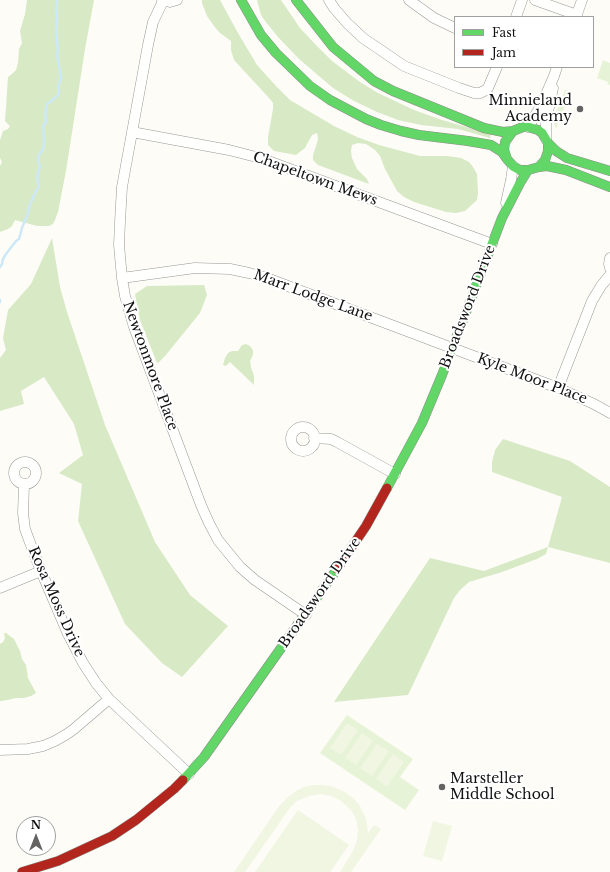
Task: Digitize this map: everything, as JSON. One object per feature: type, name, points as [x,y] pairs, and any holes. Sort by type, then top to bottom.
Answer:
[{"type":"street","name":"Newtonmore Place","points":[[177,0],[170,2],[163,0],[153,22],[122,187],[119,245],[122,278],[134,327],[201,505],[215,534],[228,554],[240,567],[255,580],[306,615]]},
{"type":"street","points":[[241,0],[261,35],[276,53],[310,86],[330,100],[366,119],[419,136],[491,145],[502,152],[510,162],[520,170],[547,166],[566,170],[610,187]]},
{"type":"street","points":[[296,0],[333,47],[374,81],[393,91],[484,128],[503,132],[528,127],[538,130],[556,152],[567,158],[610,171]]},
{"type":"street","points":[[329,0],[347,23],[363,38],[404,66],[474,93],[480,93],[488,88],[497,68]]},
{"type":"street","points":[[409,0],[434,18],[454,28]]},
{"type":"street","points":[[516,16],[522,0]]},
{"type":"street","points":[[535,0],[576,16],[582,0]]},
{"type":"street","points":[[528,127],[541,106],[556,71]]},
{"type":"street","points":[[539,167],[545,160],[548,151],[546,121],[553,93],[556,71]]},
{"type":"street","points":[[510,162],[504,150],[505,142],[513,131]]},
{"type":"street","name":"Chapeltown Mews","points":[[132,132],[229,150],[260,158],[492,244]]},
{"type":"street","name":"Broadsword Drive","points":[[502,218],[511,180],[510,162]]},
{"type":"street","name":"Broadsword Drive","points":[[22,872],[58,861],[83,850],[112,836],[136,820],[174,789],[189,774],[219,736],[306,615],[366,526],[396,474],[422,423],[442,375],[502,218],[528,170]]},
{"type":"street","points":[[610,258],[610,268]]},
{"type":"street","name":"Marr Lodge Lane","points":[[122,278],[195,268],[230,269],[249,273],[453,348]]},
{"type":"street","points":[[558,388],[592,301],[610,275]]},
{"type":"street","name":"Kyle Moor Place","points":[[453,348],[558,388],[610,413]]},
{"type":"street","points":[[314,438],[331,439],[396,474]]},
{"type":"street","name":"Rosa Moss Drive","points":[[24,484],[23,513],[28,540],[72,643],[96,683],[109,699],[189,774]]},
{"type":"street","points":[[0,588],[41,571]]},
{"type":"street","points":[[0,750],[28,749],[43,746],[56,741],[74,729],[109,699]]},
{"type":"green space","points":[[27,0],[94,0],[66,171],[55,220],[53,224],[49,226],[37,226],[15,220],[12,226],[0,232],[0,166],[2,162],[0,158],[0,140],[3,131],[8,129],[10,126],[5,121],[8,77],[16,70],[18,63],[19,49],[22,43],[20,31]]},
{"type":"green space","points":[[202,0],[220,0],[257,65],[290,100],[334,126],[379,145],[420,156],[447,156],[461,158],[469,162],[477,174],[477,200],[465,211],[456,213],[446,212],[414,202],[404,197],[397,191],[380,156],[375,150],[366,144],[358,143],[352,145],[351,151],[352,158],[357,169],[367,179],[369,184],[318,165],[313,160],[318,139],[317,133],[312,135],[305,148],[296,155],[274,151],[268,145],[273,103],[234,60],[231,50],[231,41],[220,33],[214,26],[207,16]]},
{"type":"green space","points":[[257,0],[281,0],[300,28],[332,61],[360,82],[378,93],[414,110],[442,120],[491,134],[490,138],[458,129],[421,125],[398,120],[354,101],[333,88],[299,59],[265,21],[261,15]]},
{"type":"green space","points":[[603,60],[610,63],[610,85],[607,84],[608,82],[597,78]]},
{"type":"green space","points":[[565,90],[570,92],[556,129],[554,123],[556,113]]},
{"type":"green space","points":[[52,238],[60,287],[67,312],[105,425],[155,542],[190,595],[228,626],[182,677],[162,663],[125,624],[78,521],[82,484],[59,473],[83,455],[74,424],[44,377],[21,391],[24,404],[0,411],[0,358],[6,350],[3,338],[8,310],[31,284]]},
{"type":"green space","points":[[204,285],[207,295],[200,313],[165,356],[157,363],[140,320],[135,294],[147,286]]},
{"type":"green space","points":[[246,344],[253,350],[253,355],[250,361],[254,376],[254,385],[230,362],[225,366],[223,365],[228,353],[238,351],[242,345]]},
{"type":"green space","points":[[503,439],[570,461],[610,487],[610,563],[548,547],[562,497],[492,472],[492,462],[495,450]]},
{"type":"green space","points":[[548,547],[546,554],[537,559],[469,582],[460,590],[454,598],[408,695],[334,702],[430,558],[484,571]]},
{"type":"green space","points":[[4,633],[14,639],[26,665],[28,678],[36,693],[31,696],[0,701],[0,644],[5,638]]},
{"type":"green space","points":[[347,715],[413,759],[400,777],[419,790],[405,810],[320,753]]},
{"type":"green space","points":[[347,723],[358,730],[341,755],[330,748]]},
{"type":"green space","points":[[362,733],[373,741],[356,765],[345,758]]},
{"type":"green space","points":[[377,744],[389,751],[372,776],[360,768]]},
{"type":"green space","points":[[393,754],[404,762],[387,787],[376,779]]},
{"type":"green space","points":[[313,785],[331,786],[343,791],[352,797],[360,806],[366,819],[368,833],[374,825],[381,829],[351,872],[340,872],[353,851],[357,840],[358,829],[356,819],[351,810],[341,801],[331,796],[322,794],[309,796],[297,801],[289,809],[245,872],[234,872],[280,805],[296,791]]},
{"type":"green space","points":[[298,810],[349,845],[330,872],[255,872]]},
{"type":"green space","points":[[433,821],[452,826],[442,861],[423,856]]},
{"type":"waterway","points":[[0,267],[6,254],[19,239],[29,207],[36,191],[39,188],[37,178],[40,166],[38,160],[43,149],[43,127],[46,122],[45,113],[47,104],[58,95],[58,87],[61,78],[57,55],[57,0]]},
{"type":"traffic: fast","points":[[241,0],[261,35],[276,53],[310,86],[330,100],[366,119],[401,131],[491,145],[502,152],[507,159]]},
{"type":"traffic: fast","points":[[296,0],[333,47],[374,81],[393,91],[484,128],[503,132],[513,131],[523,127],[538,130],[542,133],[548,143],[548,151],[545,160],[539,167],[528,170],[520,170],[513,166],[507,159],[504,150],[505,142],[513,131]]},
{"type":"traffic: fast","points":[[548,143],[556,151],[567,158],[610,171]]},
{"type":"traffic: fast","points":[[539,167],[547,166],[566,170],[610,187]]},
{"type":"traffic: fast","points":[[387,488],[422,423],[502,218],[528,170]]},
{"type":"traffic: fast","points":[[183,780],[204,757],[337,569]]},
{"type":"traffic: jam","points":[[337,569],[366,526],[387,488]]},
{"type":"traffic: jam","points":[[22,872],[58,861],[112,836],[136,820],[183,780]]},
{"type":"place","name":"Minnieland Academy","points":[[580,109]]},
{"type":"place","name":"Marsteller Middle School","points":[[442,787]]}]
